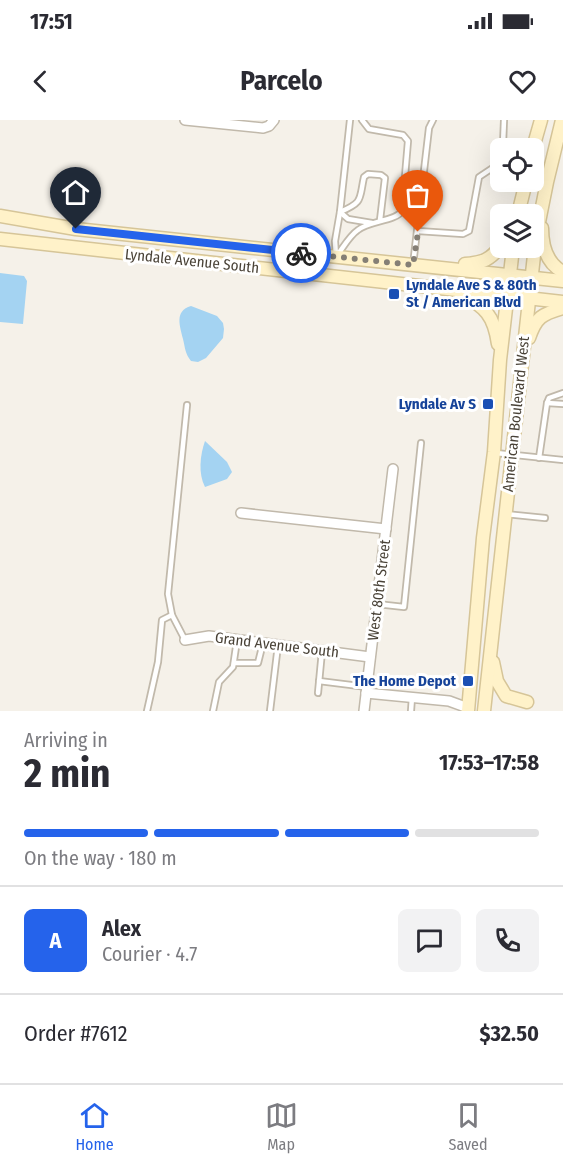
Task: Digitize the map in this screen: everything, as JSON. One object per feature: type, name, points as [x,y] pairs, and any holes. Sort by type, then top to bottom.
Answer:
[{"type":"main road","points":[[535,138],[541,120]]},
{"type":"main road","name":"American Boulevard West","points":[[543,204],[562,120]]},
{"type":"main road","name":"Lyndale Avenue South","points":[[0,216],[76,229],[563,281]]},
{"type":"main road","name":"Lyndale Avenue South","points":[[0,239],[563,302]]},
{"type":"main road","points":[[544,246],[546,255],[554,267],[563,272]]},
{"type":"main road","points":[[453,269],[466,264],[477,264],[491,258]]},
{"type":"main road","name":"American Boulevard West","points":[[468,705],[483,538],[494,452],[500,360],[512,258]]},
{"type":"main road","name":"American Boulevard West","points":[[484,711],[534,258]]},
{"type":"main road","points":[[454,291],[479,304],[491,316],[496,331],[500,360]]},
{"type":"main road","points":[[521,362],[534,323],[548,313],[563,308]]},
{"type":"main road","points":[[490,652],[497,681],[507,696],[527,702]]},
{"type":"street","points":[[185,120],[264,128],[272,123]]},
{"type":"street","name":"West 80th Street","points":[[364,711],[393,469]]},
{"type":"street","points":[[241,513],[386,529]]},
{"type":"street","name":"Grand Avenue South","points":[[184,640],[209,636],[370,657]]},
{"type":"street","points":[[367,690],[468,705]]},
{"type":"lane","points":[[336,257],[335,240],[350,120]]},
{"type":"lane","points":[[336,257],[358,229],[380,220],[396,217],[402,211],[408,141],[403,135],[369,129],[362,120]]},
{"type":"lane","points":[[413,265],[429,128],[433,120]]},
{"type":"lane","points":[[503,138],[504,120]]},
{"type":"lane","points":[[418,231],[463,234],[468,231],[476,183],[483,173],[490,169]]},
{"type":"lane","points":[[340,212],[359,202],[366,175],[381,175],[385,179],[380,220]]},
{"type":"lane","points":[[340,212],[348,219],[372,223]]},
{"type":"lane","points":[[539,458],[547,403],[549,398],[563,393]]},
{"type":"lane","points":[[547,403],[563,404]]},
{"type":"lane","points":[[184,640],[172,615],[168,581],[187,405]]},
{"type":"lane","points":[[377,604],[404,608],[421,443]]},
{"type":"lane","points":[[494,452],[563,460]]},
{"type":"lane","points":[[504,514],[546,518]]},
{"type":"lane","points":[[147,711],[158,662],[162,620],[172,615]]},
{"type":"lane","points":[[213,711],[219,682],[233,667],[237,640]]},
{"type":"lane","points":[[234,663],[258,663],[263,643]]},
{"type":"lane","points":[[270,711],[278,645]]},
{"type":"lane","points":[[318,693],[322,651]]},
{"type":"lane","points":[[319,681],[367,690]]},
{"type":"lane","points":[[411,711],[412,698]]},
{"type":"water","points":[[0,273],[24,276],[27,281],[23,324],[0,322]]},
{"type":"water","points":[[191,306],[217,316],[223,323],[224,329],[223,338],[206,358],[198,362],[191,361],[188,356],[180,324],[182,311]]},
{"type":"water","points":[[205,441],[227,462],[232,472],[227,479],[205,487],[200,464]]},
{"type":"way so far","points":[[301,253],[413,265],[418,232]]},
{"type":"place","name":"Lyndale Ave S & 80th St / American Blvd","points":[[394,294]]},
{"type":"place","name":"Lyndale Av S","points":[[488,404]]},
{"type":"place","name":"The Home Depot","points":[[468,681]]},
{"type":"route","points":[[76,229],[301,253]]}]
